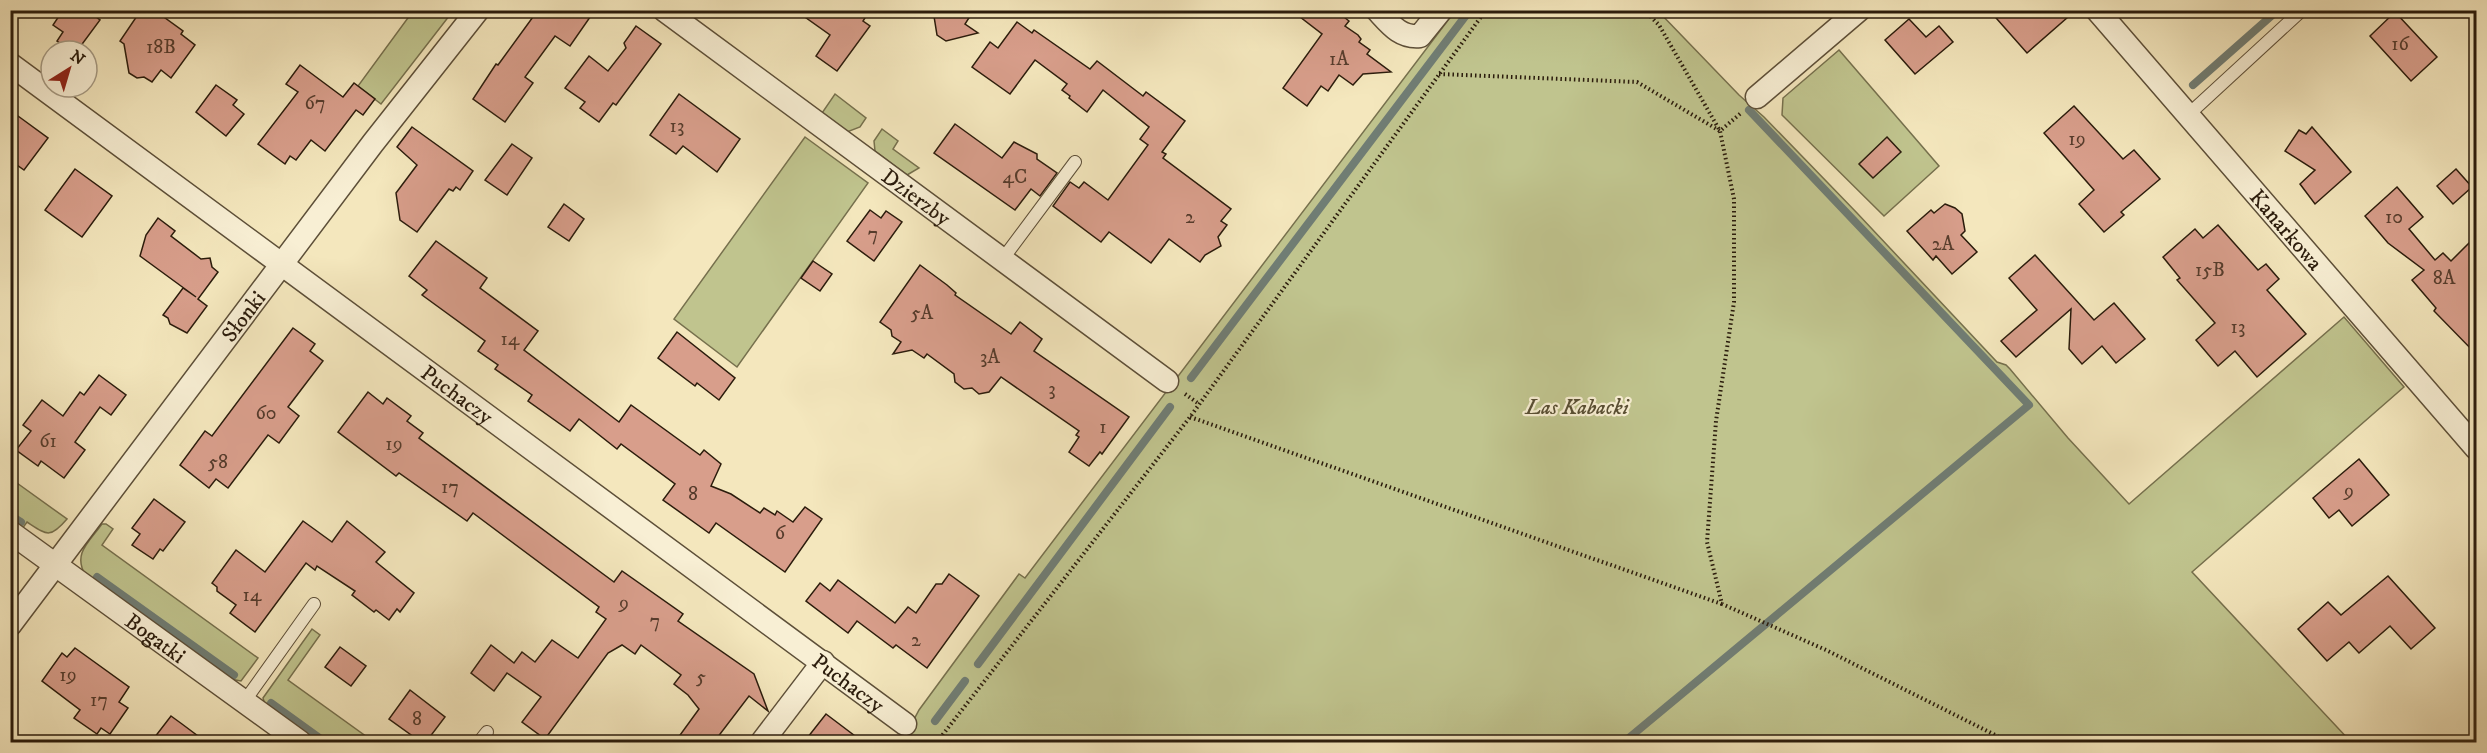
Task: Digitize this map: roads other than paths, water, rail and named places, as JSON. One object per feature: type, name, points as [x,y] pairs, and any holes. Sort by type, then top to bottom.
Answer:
[{"type":"street","name":"Słonki","points":[[10,625],[387,125],[478,10]]},
{"type":"street","name":"Dzierzby","points":[[664,10],[1167,381]]},
{"type":"street","points":[[1377,10],[1395,30],[1420,36],[1441,10]]},
{"type":"street","points":[[1758,97],[1858,10]]},
{"type":"street","name":"Kanarkowa","points":[[2097,10],[2476,448]]},
{"type":"street","name":"Puchaczy","points":[[10,64],[905,724]]},
{"type":"street","name":"Bogatki","points":[[10,532],[300,742]]},
{"type":"street","points":[[762,742],[823,662]]},
{"type":"lane","points":[[2188,115],[2302,10]]},
{"type":"lane","points":[[1002,260],[1075,162]]},
{"type":"lane","points":[[244,702],[314,604]]},
{"type":"lane","points":[[479,742],[487,732]]},
{"type":"waterway","points":[[1191,378],[1470,10]]},
{"type":"waterway","points":[[2193,85],[2278,10]]},
{"type":"waterway","points":[[1624,742],[2029,405],[1749,110]]},
{"type":"waterway","points":[[978,664],[1170,407]]},
{"type":"waterway","points":[[10,515],[21,522]]},
{"type":"waterway","points":[[97,577],[234,675]]},
{"type":"waterway","points":[[935,721],[965,681]]},
{"type":"waterway","points":[[271,703],[325,742]]},
{"type":"park label","name":"Las Kabacki","points":[[1577,406]]}]
